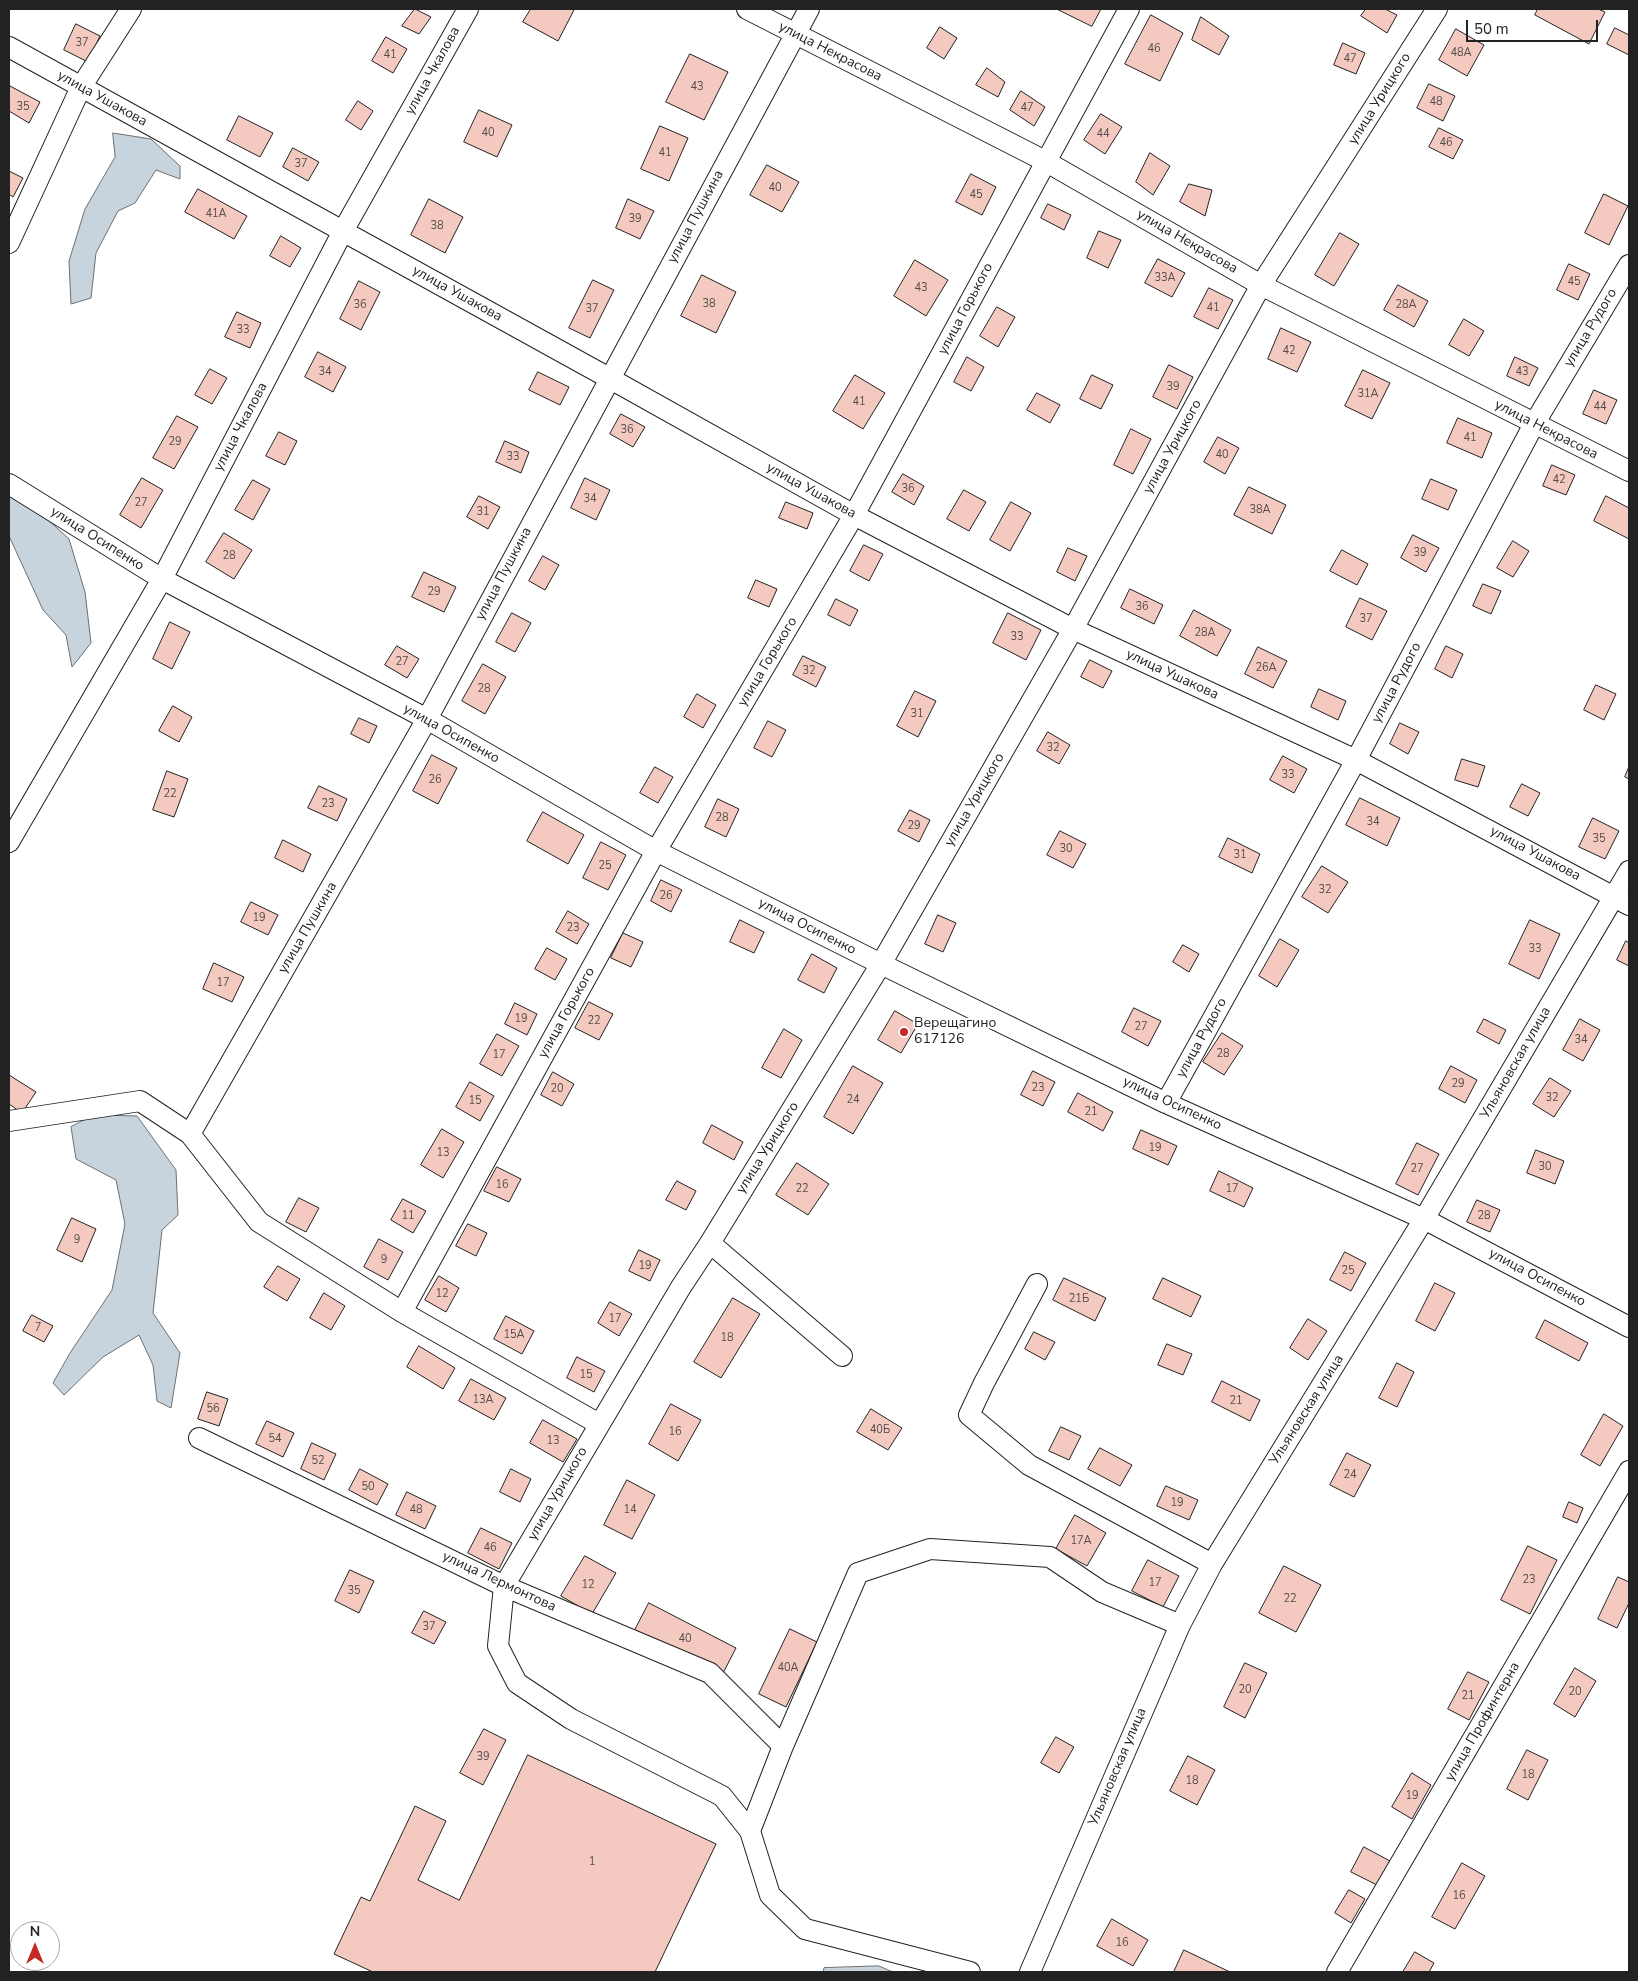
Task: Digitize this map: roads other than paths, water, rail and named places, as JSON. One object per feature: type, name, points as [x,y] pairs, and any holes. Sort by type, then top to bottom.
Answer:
[{"type":"street","points":[[9,243],[82,87],[131,9]]},
{"type":"street","name":"улица Чкалова","points":[[9,842],[162,579],[343,231],[468,9]]},
{"type":"street","name":"улица Некрасова","points":[[747,9],[1046,161],[1261,285],[1629,472]]},
{"type":"street","name":"улица Пушкина","points":[[190,1134],[426,719],[809,9]]},
{"type":"street","name":"улица Горького","points":[[402,1312],[656,851],[854,516],[1129,9]]},
{"type":"street","name":"улица Урицкого","points":[[504,1586],[682,1287],[881,964],[1073,629],[1261,285],[1437,9]]},
{"type":"street","name":"улица Ушакова","points":[[9,47],[609,378],[854,516],[1073,629],[1356,760],[1622,900]]},
{"type":"street","name":"улица Рудого","points":[[1166,1103],[1356,760],[1534,424],[1629,264]]},
{"type":"street","name":"улица Осипенко","points":[[9,484],[162,579],[426,719],[656,851],[881,964],[1166,1103],[1424,1219],[1629,1326]]},
{"type":"street","name":"Ульяновская улица","points":[[1030,1972],[1180,1625],[1212,1564],[1622,900],[1629,871]]},
{"type":"street","points":[[9,1121],[140,1101],[190,1134],[259,1222],[402,1312],[599,1424]]},
{"type":"street","points":[[710,1243],[842,1356]]},
{"type":"street","points":[[1037,1284],[984,1383],[970,1415],[1029,1465],[1212,1564]]},
{"type":"street","name":"улица Лермонтова","points":[[199,1438],[504,1586],[710,1673],[783,1746]]},
{"type":"street","name":"улица Профинтерна","points":[[1337,1972],[1629,1471]]},
{"type":"street","points":[[750,1831],[783,1746],[858,1573],[930,1549],[1050,1557],[1102,1592],[1180,1625]]},
{"type":"street","points":[[504,1586],[498,1646],[517,1683],[571,1719],[722,1796],[750,1831],[770,1895],[805,1929],[970,1972]]},
{"type":"place","name":"Верещагино 617126","points":[[904,1032]]}]
